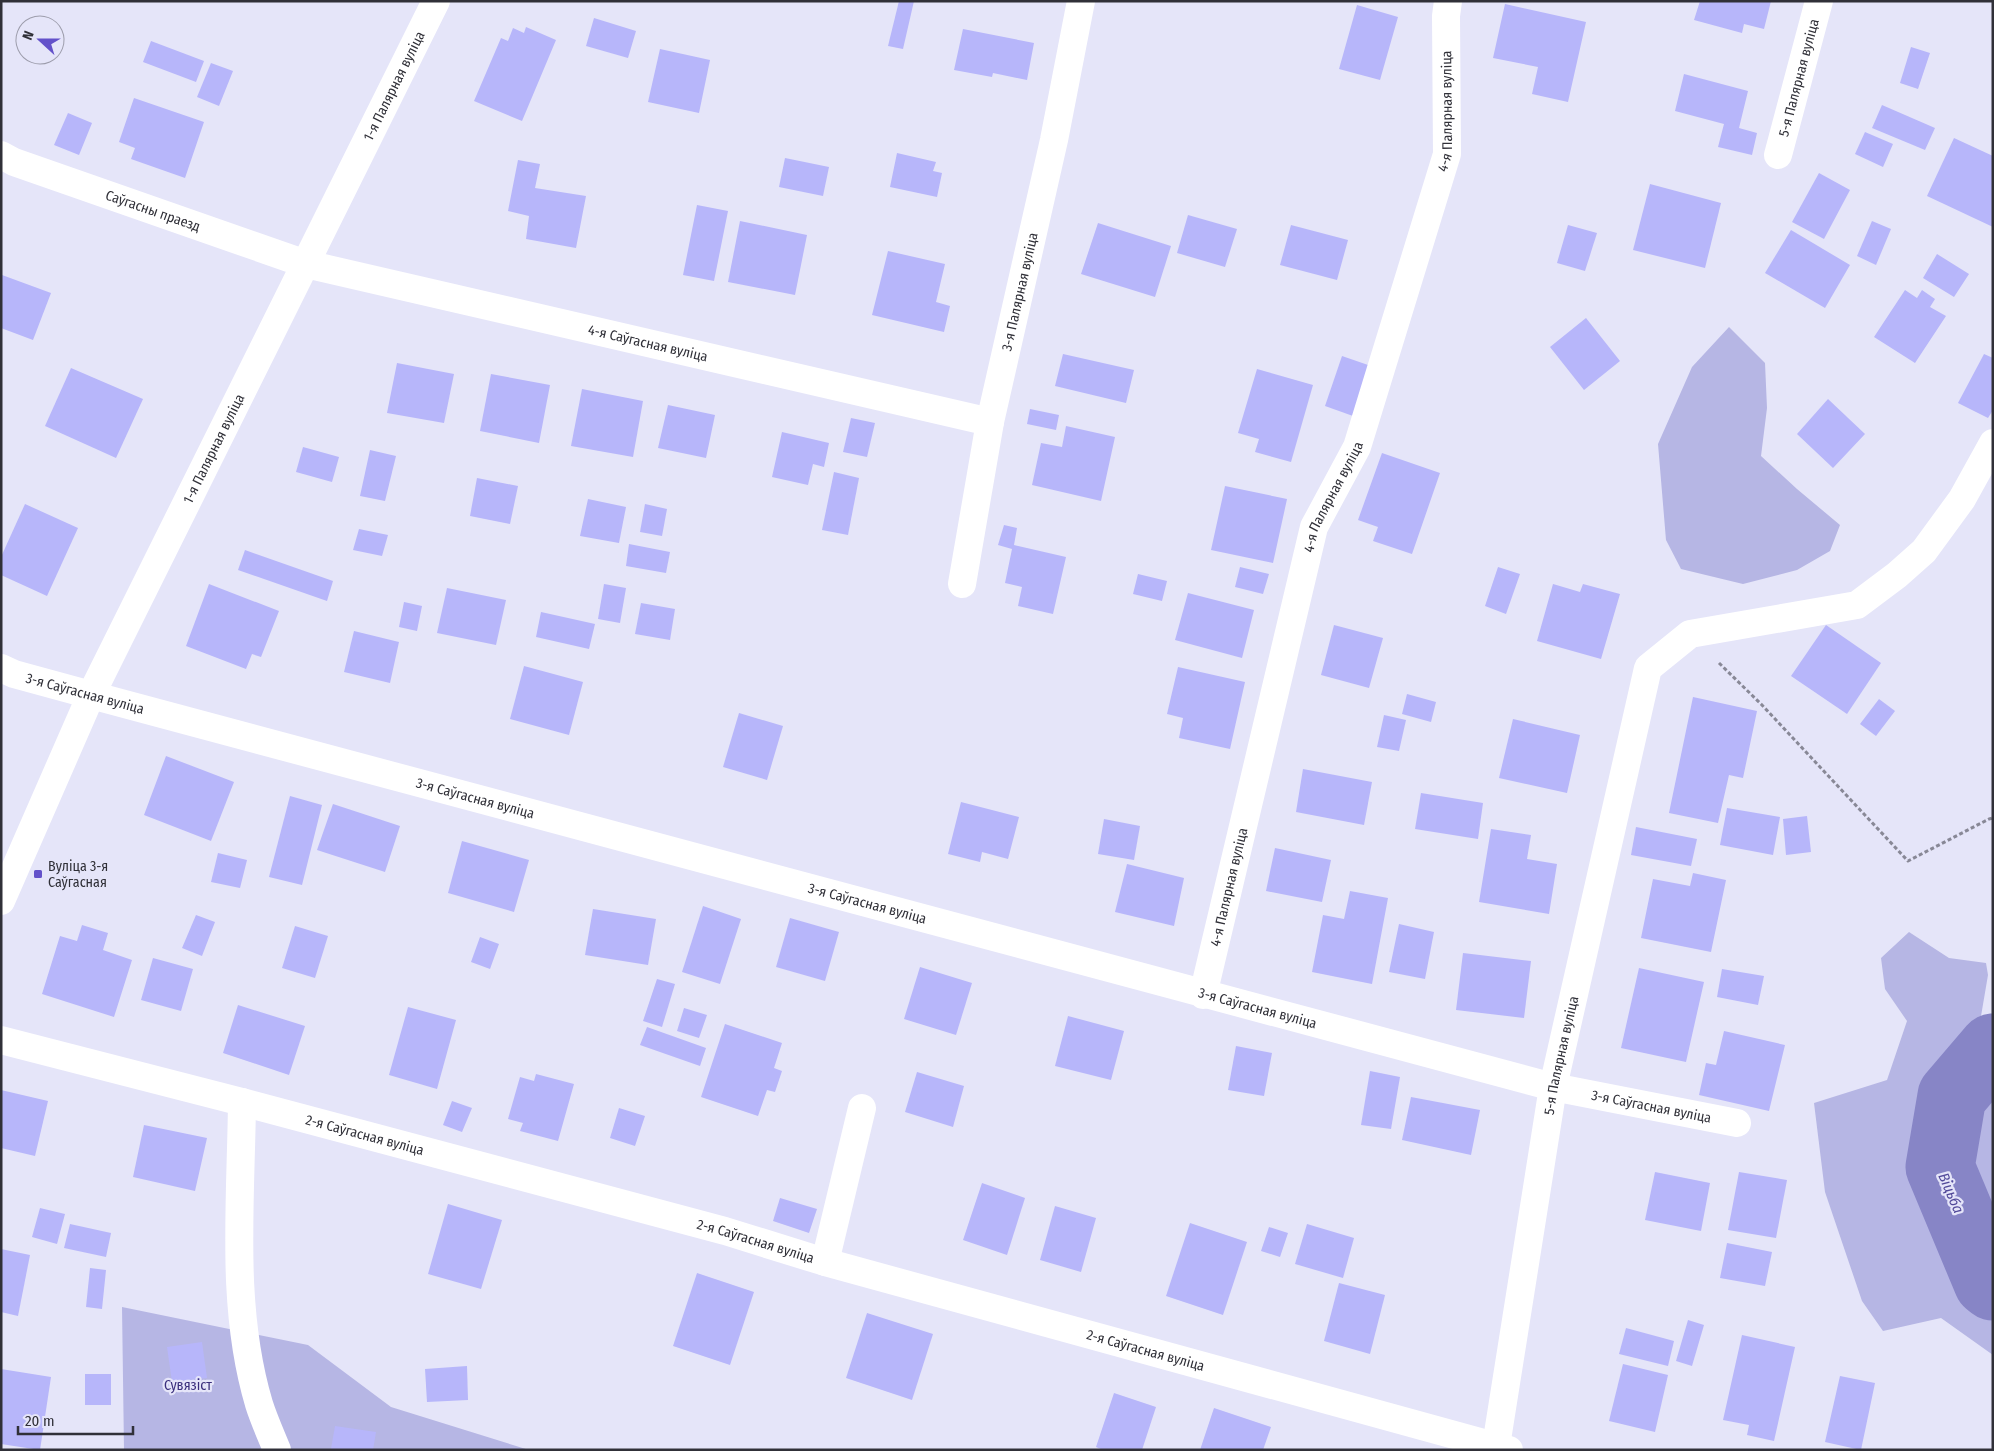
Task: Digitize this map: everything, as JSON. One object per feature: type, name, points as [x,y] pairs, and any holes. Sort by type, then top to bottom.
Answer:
[{"type":"street","name":"3-я Палярная вуліца","points":[[962,584],[990,422],[1054,140],[1080,1]]},
{"type":"street","name":"4-я Палярная вуліца","points":[[1203,994],[1314,527],[1357,447],[1447,154],[1446,16],[1448,1]]},
{"type":"street","name":"5-я Палярная вуліца","points":[[1778,155],[1819,1]]},
{"type":"street","name":"1-я Палярная вуліца","points":[[1,901],[91,695],[306,264],[434,2]]},
{"type":"street","name":"Саўгасны праезд","points":[[1,156],[306,264]]},
{"type":"street","name":"4-я Саўгасная вуліца","points":[[306,264],[990,422]]},
{"type":"street","points":[[1690,634],[1857,605],[1924,551],[1962,500],[1993,443]]},
{"type":"street","name":"5-я Палярная вуліца","points":[[1503,1448],[1553,1087],[1648,668],[1690,634]]},
{"type":"street","name":"3-я Саўгасная вуліца","points":[[1,668],[14,674],[91,695],[1553,1087],[1737,1123]]},
{"type":"street","name":"2-я Саўгасная вуліца","points":[[1,1040],[242,1102],[725,1231],[825,1262],[1503,1448]]},
{"type":"street","points":[[242,1102],[240,1286],[248,1360],[259,1405],[277,1450]]},
{"type":"street","points":[[825,1262],[862,1108]]},
{"type":"path","points":[[1690,634],[1761,704],[1908,860],[1989,818],[1993,818]]},
{"type":"green space","points":[[1729,327],[1765,363],[1767,408],[1761,456],[1840,525],[1830,551],[1797,570],[1743,584],[1681,569],[1666,540],[1658,444],[1692,367]]},
{"type":"green space","points":[[1909,932],[1949,958],[1986,963],[1988,975],[1979,1028],[1932,1115],[1927,1184],[1972,1280],[1993,1303],[1993,1355],[1941,1318],[1883,1331],[1862,1301],[1825,1192],[1814,1103],[1887,1080],[1907,1021],[1885,989],[1881,958]]},
{"type":"green space","points":[[1993,1083],[1993,1243],[1973,1212],[1961,1127]]},
{"type":"green space","name":"Сувязіст","points":[[122,1307],[308,1345],[391,1407],[529,1450],[124,1450]]},
{"type":"building","points":[[899,1],[914,1],[903,49],[888,46]]},
{"type":"building","points":[[1700,1],[1771,1],[1764,29],[1744,24],[1742,33],[1694,20]]},
{"type":"building","points":[[1505,4],[1586,22],[1568,102],[1532,94],[1538,67],[1493,58]]},
{"type":"building","points":[[1357,5],[1398,17],[1380,80],[1339,69]]},
{"type":"building","points":[[594,18],[636,31],[628,58],[586,46]]},
{"type":"building","points":[[526,27],[556,40],[522,121],[474,101],[501,38],[508,41],[513,28],[524,33]]},
{"type":"building","points":[[963,29],[1034,43],[1027,80],[993,73],[992,77],[954,70]]},
{"type":"building","points":[[151,41],[204,61],[196,82],[143,62]]},
{"type":"building","points":[[1911,47],[1930,53],[1918,89],[1900,83]]},
{"type":"building","points":[[660,49],[710,60],[699,113],[648,102]]},
{"type":"building","points":[[211,63],[233,71],[219,106],[197,97]]},
{"type":"building","points":[[1684,74],[1748,91],[1739,128],[1757,133],[1752,155],[1718,147],[1724,124],[1675,111]]},
{"type":"building","points":[[134,98],[204,122],[185,178],[131,159],[135,148],[119,142]]},
{"type":"building","points":[[1882,105],[1935,128],[1925,150],[1872,128]]},
{"type":"building","points":[[68,113],[92,123],[79,155],[54,145]]},
{"type":"building","points":[[1865,132],[1893,144],[1883,167],[1855,154]]},
{"type":"building","points":[[1954,138],[1993,156],[1993,227],[1927,196]]},
{"type":"building","points":[[897,153],[936,162],[933,171],[942,173],[937,197],[890,187]]},
{"type":"building","points":[[785,158],[829,167],[823,196],[779,187]]},
{"type":"building","points":[[518,160],[540,164],[535,188],[586,196],[576,248],[526,239],[529,216],[508,211]]},
{"type":"building","points":[[1819,173],[1850,190],[1824,239],[1792,222]]},
{"type":"building","points":[[1650,184],[1721,203],[1705,268],[1633,250]]},
{"type":"building","points":[[697,205],[728,211],[714,281],[683,275]]},
{"type":"building","points":[[1188,215],[1237,229],[1225,267],[1177,253]]},
{"type":"building","points":[[740,221],[807,235],[795,295],[728,282]]},
{"type":"building","points":[[1872,221],[1891,229],[1876,265],[1857,256]]},
{"type":"building","points":[[1098,223],[1171,246],[1155,297],[1081,274]]},
{"type":"building","points":[[1291,225],[1348,240],[1337,280],[1280,265]]},
{"type":"building","points":[[1568,225],[1597,233],[1585,271],[1557,263]]},
{"type":"building","points":[[1791,230],[1850,265],[1825,308],[1765,273]]},
{"type":"building","points":[[888,251],[945,264],[936,302],[950,306],[944,332],[872,315]]},
{"type":"building","points":[[1937,254],[1969,274],[1954,297],[1923,278]]},
{"type":"building","points":[[2,275],[51,293],[33,340],[1,328]]},
{"type":"building","points":[[1905,290],[1917,298],[1922,290],[1935,299],[1930,307],[1946,316],[1915,363],[1874,337]]},
{"type":"building","points":[[1586,318],[1620,361],[1584,390],[1550,347]]},
{"type":"building","points":[[1063,354],[1134,370],[1126,403],[1055,386]]},
{"type":"building","points":[[1984,354],[1993,358],[1993,410],[1988,418],[1958,403]]},
{"type":"building","points":[[1342,356],[1371,366],[1353,416],[1325,406]]},
{"type":"building","points":[[397,363],[454,374],[444,423],[387,413]]},
{"type":"building","points":[[71,368],[143,399],[116,458],[45,426]]},
{"type":"building","points":[[1257,369],[1313,385],[1291,462],[1255,452],[1259,439],[1238,433]]},
{"type":"building","points":[[491,374],[550,385],[539,443],[480,431]]},
{"type":"building","points":[[582,389],[643,401],[633,457],[571,446]]},
{"type":"building","points":[[1828,399],[1865,434],[1833,468],[1797,434]]},
{"type":"building","points":[[668,405],[715,415],[706,458],[658,448]]},
{"type":"building","points":[[1030,409],[1059,415],[1056,430],[1027,424]]},
{"type":"building","points":[[851,418],[875,423],[867,457],[843,452]]},
{"type":"building","points":[[1066,426],[1115,437],[1101,501],[1032,485],[1041,443],[1062,447]]},
{"type":"building","points":[[782,432],[829,443],[824,467],[813,464],[808,485],[772,477]]},
{"type":"building","points":[[303,447],[339,457],[332,482],[296,472]]},
{"type":"building","points":[[370,450],[396,456],[385,501],[360,496]]},
{"type":"building","points":[[1382,453],[1440,473],[1412,554],[1373,541],[1378,527],[1358,520]]},
{"type":"building","points":[[834,472],[859,478],[848,535],[822,530]]},
{"type":"building","points":[[477,478],[518,486],[510,524],[470,516]]},
{"type":"building","points":[[1225,486],[1287,499],[1273,563],[1211,550]]},
{"type":"building","points":[[588,499],[626,507],[619,543],[580,536]]},
{"type":"building","points":[[25,504],[78,528],[47,596],[1,575],[1,557]]},
{"type":"building","points":[[645,504],[667,509],[662,536],[640,532]]},
{"type":"building","points":[[1004,525],[1017,528],[1014,545],[1066,557],[1053,614],[1018,606],[1022,587],[1005,583],[1012,549],[998,545]]},
{"type":"building","points":[[359,529],[388,535],[382,556],[353,550]]},
{"type":"building","points":[[629,544],[670,552],[666,573],[626,566]]},
{"type":"building","points":[[245,550],[333,581],[327,601],[238,570]]},
{"type":"building","points":[[1240,567],[1269,574],[1263,594],[1235,587]]},
{"type":"building","points":[[1498,567],[1520,574],[1506,614],[1485,606]]},
{"type":"building","points":[[1138,574],[1167,581],[1162,601],[1133,594]]},
{"type":"building","points":[[209,584],[279,611],[261,657],[252,654],[246,669],[186,646]]},
{"type":"building","points":[[604,584],[626,588],[620,623],[598,619]]},
{"type":"building","points":[[1553,584],[1580,592],[1583,584],[1620,594],[1601,659],[1537,641]]},
{"type":"building","points":[[447,588],[506,600],[496,645],[437,633]]},
{"type":"building","points":[[1188,593],[1254,610],[1242,658],[1175,640]]},
{"type":"building","points":[[404,602],[422,606],[417,631],[399,627]]},
{"type":"building","points":[[641,603],[675,609],[670,640],[635,634]]},
{"type":"building","points":[[541,612],[595,624],[589,649],[536,637]]},
{"type":"building","points":[[1334,625],[1383,638],[1369,688],[1321,675]]},
{"type":"building","points":[[1826,625],[1881,663],[1847,714],[1791,676]]},
{"type":"building","points":[[354,631],[399,642],[390,683],[344,672]]},
{"type":"building","points":[[524,666],[583,682],[569,735],[510,719]]},
{"type":"building","points":[[1178,667],[1245,682],[1230,749],[1179,738],[1183,718],[1167,714]]},
{"type":"building","points":[[1407,694],[1436,702],[1431,722],[1402,714]]},
{"type":"building","points":[[1693,697],[1757,711],[1743,778],[1729,775],[1718,823],[1669,813]]},
{"type":"building","points":[[1879,699],[1895,711],[1876,736],[1860,724]]},
{"type":"building","points":[[739,713],[783,726],[767,780],[723,767]]},
{"type":"building","points":[[1384,715],[1406,720],[1399,751],[1377,747]]},
{"type":"building","points":[[1513,719],[1580,735],[1567,793],[1499,778]]},
{"type":"building","points":[[166,756],[234,782],[211,841],[144,815]]},
{"type":"building","points":[[1303,769],[1372,782],[1364,825],[1296,812]]},
{"type":"building","points":[[1421,793],[1483,803],[1478,839],[1415,829]]},
{"type":"building","points":[[290,796],[322,805],[302,885],[269,877]]},
{"type":"building","points":[[961,802],[1019,817],[1008,859],[982,852],[980,862],[948,854]]},
{"type":"building","points":[[333,804],[400,826],[385,872],[317,850]]},
{"type":"building","points":[[1727,808],[1780,817],[1773,855],[1720,845]]},
{"type":"building","points":[[1807,816],[1811,852],[1786,855],[1783,819]]},
{"type":"building","points":[[1104,819],[1140,826],[1134,860],[1098,854]]},
{"type":"building","points":[[1636,827],[1697,839],[1691,866],[1631,855]]},
{"type":"building","points":[[1491,829],[1531,835],[1527,859],[1557,864],[1549,914],[1479,902]]},
{"type":"building","points":[[462,841],[529,860],[514,912],[448,893]]},
{"type":"building","points":[[1275,848],[1331,860],[1322,902],[1266,891]]},
{"type":"building","points":[[218,853],[247,860],[240,888],[211,882]]},
{"type":"building","points":[[1127,864],[1184,878],[1174,926],[1115,912]]},
{"type":"building","points":[[1693,873],[1726,880],[1711,952],[1641,938],[1653,879],[1690,886]]},
{"type":"building","points":[[1350,891],[1388,898],[1372,984],[1312,972],[1323,915],[1344,919]]},
{"type":"building","points":[[703,906],[741,919],[720,984],[682,972]]},
{"type":"building","points":[[593,909],[656,919],[648,965],[585,955]]},
{"type":"building","points":[[196,915],[215,922],[202,956],[182,948]]},
{"type":"building","points":[[790,918],[839,932],[825,981],[776,967]]},
{"type":"building","points":[[1399,924],[1434,932],[1425,979],[1389,972]]},
{"type":"building","points":[[82,925],[108,933],[103,950],[132,960],[114,1017],[42,994],[60,936],[77,941]]},
{"type":"building","points":[[295,926],[328,936],[315,978],[282,968]]},
{"type":"building","points":[[480,937],[499,944],[490,969],[471,962]]},
{"type":"building","points":[[1463,953],[1531,961],[1524,1018],[1456,1010]]},
{"type":"building","points":[[153,958],[193,969],[181,1011],[141,1000]]},
{"type":"building","points":[[920,967],[972,983],[956,1035],[904,1019]]},
{"type":"building","points":[[1639,968],[1704,982],[1686,1062],[1621,1048]]},
{"type":"building","points":[[1722,969],[1764,976],[1758,1005],[1717,997]]},
{"type":"building","points":[[657,979],[675,984],[662,1027],[643,1021]]},
{"type":"building","points":[[238,1005],[305,1026],[289,1075],[223,1053]]},
{"type":"building","points":[[408,1007],[456,1020],[437,1089],[389,1075]]},
{"type":"building","points":[[684,1008],[707,1015],[699,1038],[677,1031]]},
{"type":"building","points":[[1068,1016],[1124,1031],[1111,1080],[1055,1066]]},
{"type":"building","points":[[725,1024],[782,1043],[774,1068],[782,1071],[775,1092],[767,1090],[758,1116],[701,1097]]},
{"type":"building","points":[[647,1027],[706,1048],[700,1066],[640,1045]]},
{"type":"building","points":[[1724,1031],[1785,1045],[1769,1111],[1699,1095],[1706,1063],[1716,1065]]},
{"type":"building","points":[[1236,1046],[1272,1053],[1264,1096],[1228,1090]]},
{"type":"building","points":[[1370,1071],[1400,1077],[1391,1129],[1361,1125]]},
{"type":"building","points":[[917,1072],[964,1086],[953,1127],[905,1112]]},
{"type":"building","points":[[536,1074],[574,1084],[558,1141],[520,1131],[523,1123],[508,1119],[520,1077],[534,1081]]},
{"type":"building","points":[[1,1090],[48,1101],[35,1156],[1,1148]]},
{"type":"building","points":[[1411,1097],[1480,1110],[1471,1155],[1402,1140]]},
{"type":"building","points":[[452,1101],[472,1108],[462,1132],[443,1125]]},
{"type":"building","points":[[619,1108],[645,1116],[635,1146],[610,1138]]},
{"type":"building","points":[[144,1125],[207,1138],[195,1191],[133,1177]]},
{"type":"building","points":[[1655,1172],[1710,1183],[1701,1231],[1645,1220]]},
{"type":"building","points":[[1739,1172],[1787,1180],[1776,1238],[1728,1230]]},
{"type":"building","points":[[982,1183],[1025,1198],[1007,1255],[963,1240]]},
{"type":"building","points":[[780,1198],[817,1209],[809,1233],[773,1221]]},
{"type":"building","points":[[448,1204],[502,1220],[481,1289],[428,1274]]},
{"type":"building","points":[[1055,1206],[1096,1218],[1081,1272],[1040,1260]]},
{"type":"building","points":[[40,1208],[65,1214],[57,1244],[32,1237]]},
{"type":"building","points":[[1190,1223],[1247,1242],[1223,1315],[1166,1296]]},
{"type":"building","points":[[70,1224],[111,1233],[106,1257],[64,1248]]},
{"type":"building","points":[[1307,1224],[1354,1238],[1343,1278],[1295,1264]]},
{"type":"building","points":[[1269,1227],[1288,1233],[1280,1257],[1261,1251]]},
{"type":"building","points":[[1727,1243],[1772,1252],[1765,1286],[1720,1278]]},
{"type":"building","points":[[1,1249],[30,1255],[18,1316],[1,1312]]},
{"type":"building","points":[[90,1268],[106,1270],[102,1309],[86,1307]]},
{"type":"building","points":[[697,1273],[754,1292],[730,1365],[673,1346]]},
{"type":"building","points":[[1339,1283],[1385,1295],[1370,1354],[1324,1341]]},
{"type":"building","points":[[867,1313],[933,1334],[912,1400],[846,1378]]},
{"type":"building","points":[[1688,1320],[1704,1325],[1692,1366],[1676,1361]]},
{"type":"building","points":[[1626,1328],[1674,1341],[1668,1366],[1619,1354]]},
{"type":"building","points":[[1742,1335],[1795,1347],[1774,1441],[1747,1435],[1749,1425],[1723,1420]]},
{"type":"building","points":[[202,1342],[207,1378],[172,1382],[167,1347]]},
{"type":"building","points":[[1623,1364],[1668,1375],[1655,1432],[1609,1421]]},
{"type":"building","points":[[467,1366],[468,1400],[427,1402],[425,1369]]},
{"type":"building","points":[[1,1369],[51,1377],[40,1450],[1,1444]]},
{"type":"building","points":[[85,1374],[111,1374],[111,1405],[85,1405]]},
{"type":"building","points":[[1840,1376],[1875,1383],[1861,1450],[1825,1442]]},
{"type":"building","points":[[1114,1393],[1156,1407],[1142,1450],[1103,1450],[1096,1447]]},
{"type":"building","points":[[1214,1408],[1271,1427],[1263,1450],[1200,1450]]},
{"type":"building","points":[[335,1426],[376,1432],[373,1450],[331,1449]]},
{"type":"waterway","name":"Віцьба","points":[[1993,1048],[1952,1096],[1940,1167],[1988,1282],[1993,1286]]},
{"type":"place","name":"Вуліца 3-я Саўгасная","points":[[38,874]]}]
